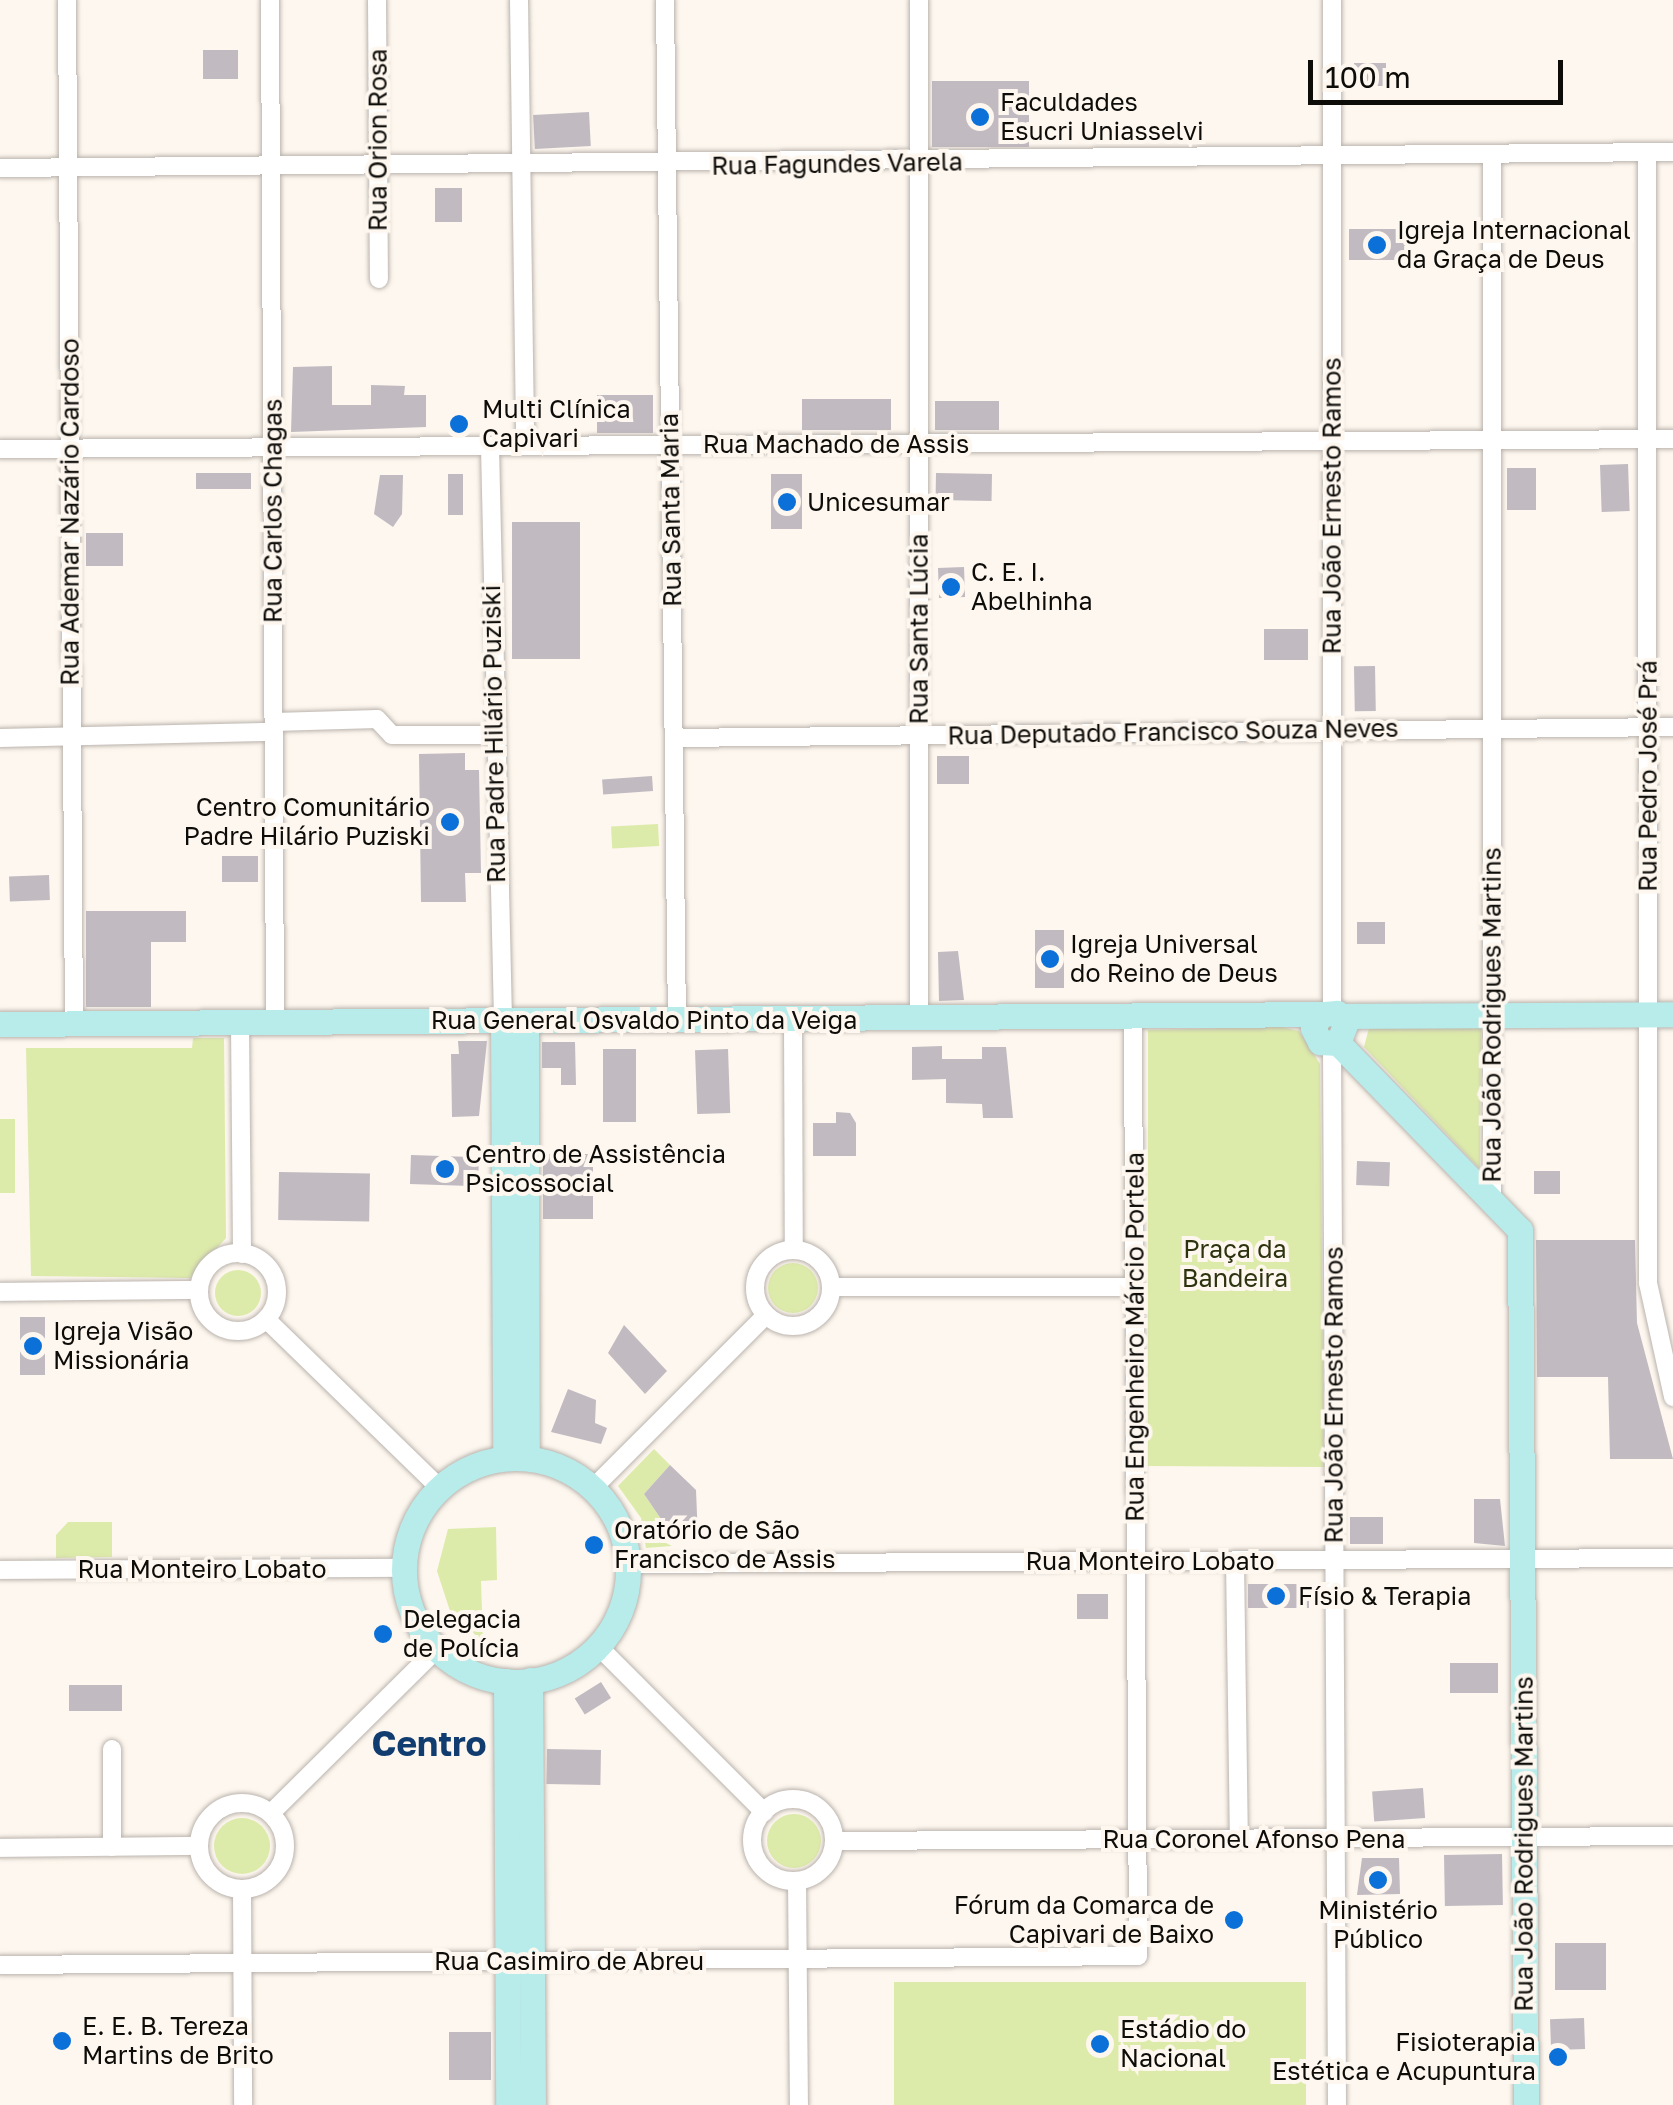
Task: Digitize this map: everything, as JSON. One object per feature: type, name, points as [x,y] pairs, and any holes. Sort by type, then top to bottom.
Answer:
[{"type":"street","name":"Rua Ademar Nazário Cardoso","points":[[67,0],[74,1024]]},
{"type":"street","name":"Rua Carlos Chagas","points":[[270,0],[275,1023]]},
{"type":"street","name":"Rua Orion Rosa","points":[[378,0],[379,280]]},
{"type":"street","points":[[520,0],[525,446]]},
{"type":"street","name":"Rua Santa Maria","points":[[665,0],[677,1020]]},
{"type":"street","name":"Rua Santa Lúcia","points":[[919,0],[919,1018]]},
{"type":"street","name":"Rua João Ernesto Ramos","points":[[1332,0],[1330,1028],[1337,2105]]},
{"type":"street","name":"Rua Fagundes Varela","points":[[0,168],[919,164],[1334,151],[1673,152]]},
{"type":"street","name":"Rua Pedro José Prá","points":[[1648,152],[1648,727],[1661,1014],[1649,1303],[1673,1396]]},
{"type":"street","name":"Rua João Rodrigues Martins","points":[[1492,154],[1492,1202],[1520,1230],[1526,2105]]},
{"type":"street","name":"Rua Machado de Assis","points":[[0,449],[1673,440]]},
{"type":"street","name":"Rua Padre Hilário Puziski","points":[[490,447],[494,735],[514,1021]]},
{"type":"street","points":[[0,738],[72,738],[377,720],[392,735],[494,735]]},
{"type":"street","name":"Rua Deputado Francisco Souza Neves","points":[[674,738],[1673,726]]},
{"type":"street","name":"Rua General Osvaldo Pinto da Veiga","points":[[0,1024],[1288,1016],[1330,1028],[1492,1015],[1661,1014]]},
{"type":"street","name":"Rua Engenheiro Márcio Portela","points":[[1133,1017],[1138,1956]]},
{"type":"street","points":[[793,1019],[794,1250]]},
{"type":"street","points":[[514,1021],[516,1457]]},
{"type":"street","points":[[240,1023],[242,1254]]},
{"type":"street","points":[[1330,1028],[1492,1202]]},
{"type":"street","points":[[794,1250],[820,1262],[831,1287],[825,1309],[808,1324],[786,1326],[766,1315],[755,1295],[758,1272],[774,1255],[794,1250]]},
{"type":"street","points":[[242,1254],[272,1274],[276,1298],[266,1320],[246,1331],[222,1328],[204,1312],[199,1290],[218,1259],[242,1254]]},
{"type":"street","points":[[831,1287],[1135,1287]]},
{"type":"street","points":[[0,1292],[199,1290]]},
{"type":"street","points":[[594,1487],[766,1315]]},
{"type":"street","points":[[266,1320],[440,1488]]},
{"type":"street","points":[[516,1457],[594,1487],[620,1529],[626,1564],[624,1596],[598,1646],[551,1676],[518,1680],[470,1672],[436,1650],[408,1599],[404,1568],[408,1538],[440,1488],[516,1457]]},
{"type":"street","name":"Rua Monteiro Lobato","points":[[626,1564],[1673,1558]]},
{"type":"street","points":[[1235,1561],[1239,1838]]},
{"type":"street","name":"Rua Monteiro Lobato","points":[[0,1570],[404,1568]]},
{"type":"street","points":[[598,1646],[764,1812]]},
{"type":"street","points":[[271,1814],[436,1650]]},
{"type":"street","points":[[518,1680],[520,1961],[533,2105]]},
{"type":"street","points":[[112,1749],[112,1847]]},
{"type":"street","points":[[782,1801],[808,1802],[828,1818],[834,1841],[826,1865],[797,1881],[772,1874],[755,1854],[754,1829],[764,1812],[782,1801]]},
{"type":"street","points":[[230,1805],[271,1814],[284,1838],[280,1866],[242,1889],[212,1878],[199,1846],[207,1820],[230,1805]]},
{"type":"street","name":"Rua Coronel Afonso Pena","points":[[834,1841],[1673,1836]]},
{"type":"street","points":[[0,1848],[199,1846]]},
{"type":"street","points":[[797,1881],[799,2105]]},
{"type":"street","points":[[242,1889],[243,2105]]},
{"type":"street","name":"Rua Casimiro de Abreu","points":[[0,1965],[1138,1956]]},
{"type":"street","points":[[508,2105],[520,1961]]},
{"type":"green space","points":[[658,824],[659,846],[612,848],[611,826]]},
{"type":"green space","name":"Praça da Bandeira","points":[[1281,1027],[1299,1031],[1320,1064],[1324,1467],[1148,1466],[1148,1030]]},
{"type":"green space","points":[[1369,1028],[1481,1028],[1480,1169],[1364,1047]]},
{"type":"green space","points":[[193,1038],[224,1038],[226,1238],[190,1278],[31,1276],[26,1048],[192,1048]]},
{"type":"green space","points":[[0,1119],[15,1119],[15,1193],[0,1193]]},
{"type":"green space","points":[[793,1263],[811,1270],[818,1288],[811,1306],[793,1313],[775,1306],[768,1288],[775,1270]]},
{"type":"green space","points":[[238,1270],[254,1277],[261,1293],[254,1309],[238,1316],[222,1309],[215,1293],[222,1277]]},
{"type":"green space","points":[[654,1449],[670,1465],[644,1494],[661,1519],[658,1539],[672,1546],[646,1548],[641,1518],[618,1486]]},
{"type":"green space","points":[[68,1522],[112,1522],[112,1557],[56,1558],[56,1535]]},
{"type":"green space","points":[[496,1527],[497,1580],[481,1581],[483,1642],[450,1611],[437,1571],[448,1529]]},
{"type":"green space","points":[[794,1814],[813,1822],[821,1841],[813,1860],[794,1868],[775,1860],[767,1841],[775,1822]]},
{"type":"green space","points":[[242,1818],[262,1826],[270,1846],[262,1866],[242,1874],[222,1866],[214,1846],[222,1826]]},
{"type":"green space","name":"Estádio do Nacional","points":[[894,1982],[1306,1982],[1306,2105],[894,2105]]},
{"type":"building","points":[[203,50],[238,50],[238,79],[203,79]]},
{"type":"building","points":[[1354,63],[1386,63],[1386,86],[1354,86]]},
{"type":"building","name":"Faculdades Esucri Uniasselvi","points":[[932,81],[1029,81],[1029,147],[932,147]]},
{"type":"building","points":[[589,112],[591,146],[535,149],[533,115]]},
{"type":"building","points":[[435,188],[462,188],[462,222],[435,222]]},
{"type":"building","name":"Igreja Internacional da Graça de Deus","points":[[1349,229],[1405,229],[1405,260],[1349,260]]},
{"type":"building","points":[[332,366],[332,405],[371,405],[371,385],[405,386],[404,395],[426,395],[426,427],[291,432],[293,367]]},
{"type":"building","points":[[597,395],[653,395],[653,433],[597,433]]},
{"type":"building","points":[[802,399],[891,399],[891,430],[802,430]]},
{"type":"building","points":[[935,401],[999,401],[999,430],[935,430]]},
{"type":"building","points":[[1628,464],[1630,511],[1602,512],[1600,465]]},
{"type":"building","points":[[1507,468],[1536,468],[1536,510],[1507,510]]},
{"type":"building","points":[[196,473],[251,473],[251,489],[196,489]]},
{"type":"building","points":[[936,473],[992,474],[992,501],[936,500]]},
{"type":"building","points":[[448,474],[463,474],[463,515],[448,515]]},
{"type":"building","name":"Unicesumar","points":[[771,474],[802,474],[802,529],[771,529]]},
{"type":"building","points":[[380,475],[403,475],[402,514],[393,527],[374,514]]},
{"type":"building","points":[[512,522],[580,522],[580,659],[512,659]]},
{"type":"building","points":[[86,533],[123,533],[123,566],[86,566]]},
{"type":"building","name":"C. E. I. Abelhinha","points":[[964,567],[965,597],[939,598],[938,568]]},
{"type":"building","points":[[1264,629],[1308,629],[1308,660],[1264,660]]},
{"type":"building","points":[[1354,666],[1375,666],[1376,711],[1355,711]]},
{"type":"building","name":"Centro Comunitário Padre Hilário Puziski","points":[[465,753],[465,770],[479,770],[481,873],[465,873],[466,902],[421,902],[419,754]]},
{"type":"building","points":[[937,756],[969,756],[969,784],[937,784]]},
{"type":"building","points":[[652,776],[653,791],[603,794],[602,779]]},
{"type":"building","points":[[222,856],[258,856],[258,882],[222,882]]},
{"type":"building","points":[[49,875],[50,900],[10,901],[9,876]]},
{"type":"building","points":[[86,911],[186,911],[186,942],[151,942],[151,1007],[86,1007]]},
{"type":"building","points":[[1357,922],[1385,922],[1385,944],[1357,944]]},
{"type":"building","name":"Igreja Universal do Reino de Deus","points":[[1035,930],[1064,930],[1064,988],[1035,988]]},
{"type":"building","points":[[958,951],[964,1000],[939,1001],[938,952]]},
{"type":"building","points":[[458,1041],[487,1041],[479,1116],[452,1117],[451,1054],[459,1054]]},
{"type":"building","points":[[542,1042],[575,1042],[576,1085],[561,1085],[561,1068],[542,1068]]},
{"type":"building","points":[[942,1046],[942,1059],[982,1059],[982,1047],[1006,1047],[1013,1118],[983,1118],[982,1104],[946,1103],[946,1079],[912,1080],[912,1047]]},
{"type":"building","points":[[603,1049],[636,1049],[636,1122],[603,1122]]},
{"type":"building","points":[[728,1049],[730,1113],[697,1114],[695,1050]]},
{"type":"building","points":[[836,1112],[850,1113],[856,1123],[856,1156],[813,1156],[813,1123],[836,1123]]},
{"type":"building","points":[[543,1154],[593,1154],[593,1219],[543,1219]]},
{"type":"building","name":"Centro de Assistência Psicossocial","points":[[411,1155],[479,1157],[478,1186],[410,1184]]},
{"type":"building","points":[[1357,1161],[1390,1162],[1389,1186],[1356,1185]]},
{"type":"building","points":[[1534,1171],[1560,1171],[1560,1194],[1534,1194]]},
{"type":"building","points":[[279,1172],[370,1174],[369,1222],[278,1220]]},
{"type":"building","points":[[1536,1240],[1635,1240],[1637,1323],[1673,1459],[1610,1459],[1608,1377],[1537,1377]]},
{"type":"building","name":"Igreja Visão Missionária","points":[[20,1317],[45,1317],[45,1375],[20,1375]]},
{"type":"building","points":[[624,1325],[667,1371],[645,1394],[608,1353]]},
{"type":"building","points":[[568,1389],[596,1400],[595,1423],[607,1428],[601,1444],[551,1432]]},
{"type":"building","points":[[670,1465],[696,1490],[698,1539],[658,1539],[661,1519],[644,1494]]},
{"type":"building","points":[[1474,1499],[1500,1499],[1505,1546],[1474,1543]]},
{"type":"building","points":[[1350,1517],[1383,1517],[1383,1544],[1350,1544]]},
{"type":"building","name":"Físio & Terapia","points":[[1248,1584],[1309,1584],[1309,1608],[1248,1608]]},
{"type":"building","points":[[1077,1594],[1108,1594],[1108,1619],[1077,1619]]},
{"type":"building","points":[[1450,1663],[1498,1663],[1498,1693],[1450,1693]]},
{"type":"building","points":[[601,1682],[611,1698],[585,1715],[575,1698]]},
{"type":"building","points":[[69,1685],[122,1685],[122,1711],[69,1711]]},
{"type":"building","points":[[547,1749],[601,1750],[600,1785],[546,1784]]},
{"type":"building","points":[[1423,1788],[1425,1818],[1374,1821],[1372,1792]]},
{"type":"building","points":[[1502,1854],[1503,1905],[1445,1906],[1444,1855]]},
{"type":"building","name":"Ministério Público","points":[[1362,1858],[1399,1858],[1400,1894],[1357,1895]]},
{"type":"building","points":[[1555,1943],[1606,1943],[1606,1990],[1555,1990]]},
{"type":"building","points":[[1584,2018],[1585,2049],[1551,2050],[1550,2019]]},
{"type":"building","points":[[449,2032],[491,2032],[491,2080],[449,2080]]},
{"type":"place","name":"Faculdades Esucri Uniasselvi","points":[[980,117]]},
{"type":"place","name":"Igreja Internacional da Graça de Deus","points":[[1377,245]]},
{"type":"place","name":"Multi Clínica Capivari","points":[[459,424]]},
{"type":"place","name":"Unicesumar","points":[[787,502]]},
{"type":"place","name":"C. E. I. Abelhinha","points":[[951,587]]},
{"type":"place","name":"Centro Comunitário Padre Hilário Puziski","points":[[450,822]]},
{"type":"place","name":"Igreja Universal do Reino de Deus","points":[[1050,959]]},
{"type":"place","name":"Centro de Assistência Psicossocial","points":[[445,1169]]},
{"type":"place","name":"Igreja Visão Missionária","points":[[33,1346]]},
{"type":"place","name":"Oratório de São Francisco de Assis","points":[[594,1545]]},
{"type":"place","name":"Físio & Terapia","points":[[1276,1596]]},
{"type":"place","name":"Delegacia de Polícia","points":[[383,1634]]},
{"type":"place","name":"Ministério Público","points":[[1378,1880]]},
{"type":"place","name":"Fórum da Comarca de Capivari de Baixo","points":[[1234,1920]]},
{"type":"place","name":"E. E. B. Tereza Martins de Brito","points":[[62,2041]]},
{"type":"place","name":"Estádio do Nacional","points":[[1100,2044]]},
{"type":"place","name":"Fisioterapia Estética e Acupuntura","points":[[1558,2057]]},
{"type":"district","name":"Centro","points":[[429,1743]]}]
